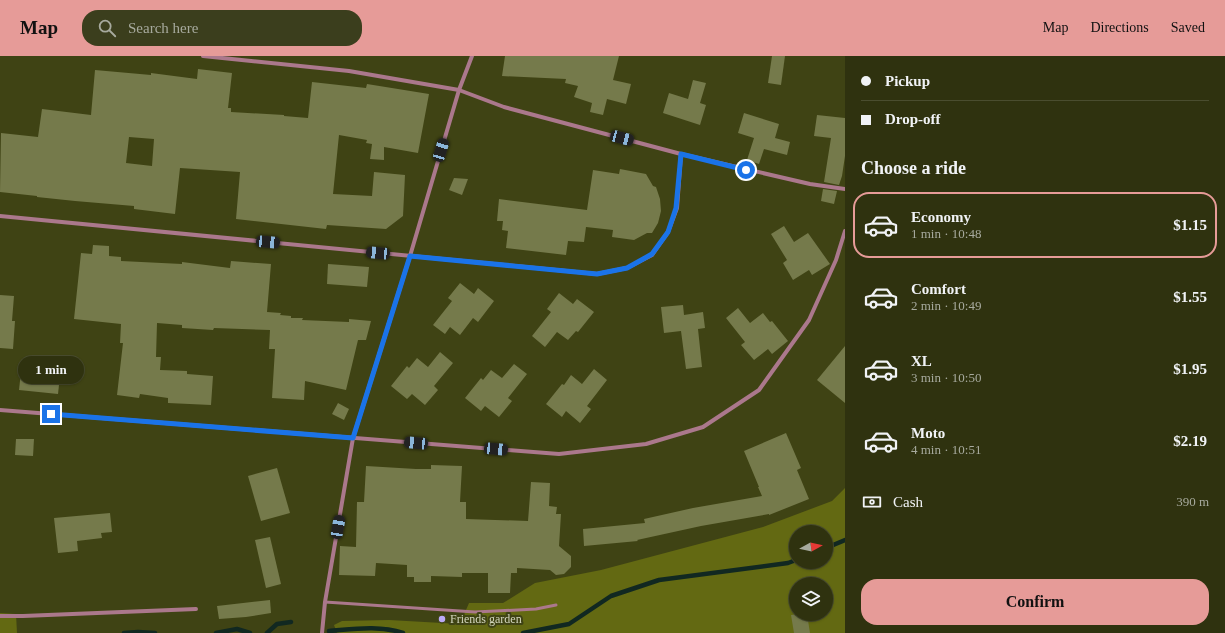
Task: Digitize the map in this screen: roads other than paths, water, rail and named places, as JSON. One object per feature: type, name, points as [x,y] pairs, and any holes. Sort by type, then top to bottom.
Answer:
[{"type":"street","points":[[203,56],[349,71],[459,90],[504,107],[681,154],[810,184],[845,189]]},
{"type":"street","points":[[322,633],[325,602],[353,438],[410,256],[459,90],[472,56]]},
{"type":"street","points":[[0,216],[597,274],[627,268],[652,254],[668,232],[676,208],[681,154]]},
{"type":"street","points":[[0,410],[559,454],[646,444],[703,427],[759,390],[809,320],[836,260],[845,231]]},
{"type":"street","points":[[0,616],[196,608]]},
{"type":"lane","points":[[325,602],[475,612],[536,609],[556,605]]},
{"type":"waterway","points":[[833,545],[845,540]]},
{"type":"waterway","points":[[523,633],[569,624],[611,596],[659,580],[789,563]]},
{"type":"waterway","points":[[267,633],[277,624],[291,622]]},
{"type":"waterway","points":[[329,631],[376,628],[403,633]]},
{"type":"waterway","points":[[216,633],[237,629],[250,633]]},
{"type":"waterway","points":[[124,633],[155,633]]},
{"type":"place","name":"Friends garden","points":[[442,619]]}]
